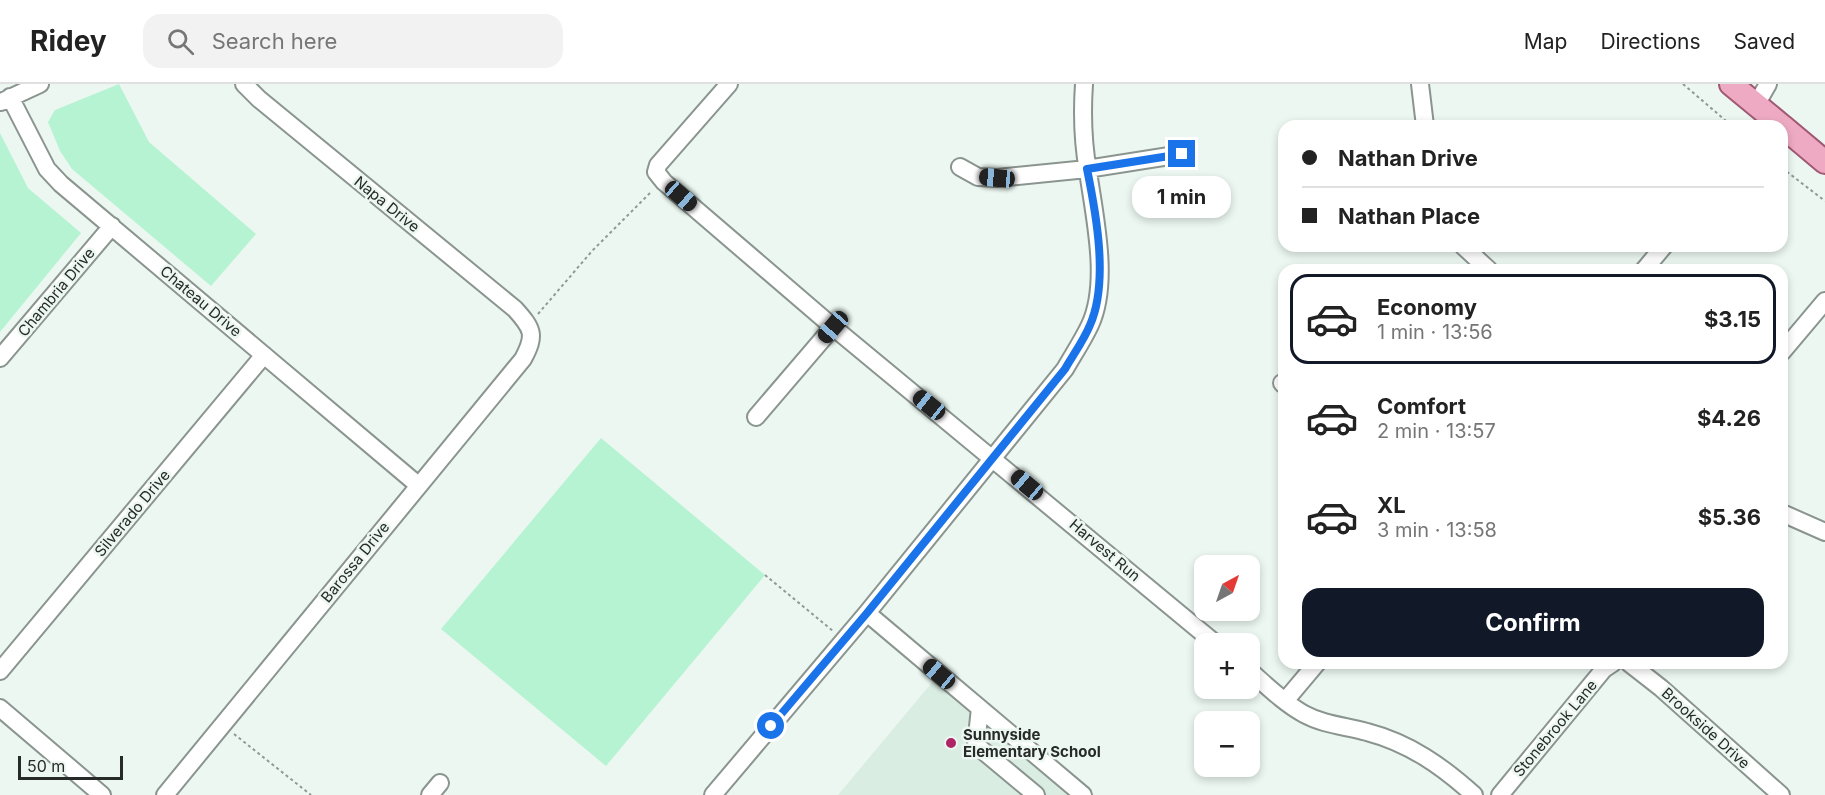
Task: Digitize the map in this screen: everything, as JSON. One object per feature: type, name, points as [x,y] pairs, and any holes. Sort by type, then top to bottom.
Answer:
[{"type":"main road","points":[[1731,84],[1775,120]]},
{"type":"main road","points":[[1788,131],[1825,162]]},
{"type":"street","points":[[5,100],[40,84]]},
{"type":"street","name":"Napa Drive","points":[[244,84],[259,99],[515,309],[529,325]]},
{"type":"street","points":[[664,182],[656,172],[658,165],[729,84]]},
{"type":"street","points":[[713,795],[867,613],[1065,369],[1090,325],[1095,310],[1100,262],[1097,221],[1087,169],[1083,123],[1084,84]]},
{"type":"street","points":[[1420,84],[1424,120]]},
{"type":"street","points":[[1756,105],[1768,84]]},
{"type":"street","name":"Chateau Drive","points":[[5,100],[47,169],[418,485]]},
{"type":"street","points":[[960,167],[978,177],[997,178],[1087,169],[1182,154]]},
{"type":"street","name":"Harvest Run","points":[[664,182],[833,327],[993,457],[1203,633]]},
{"type":"street","name":"Chambria Drive","points":[[0,358],[112,226]]},
{"type":"street","points":[[1470,252],[1482,264]]},
{"type":"street","points":[[1649,264],[1659,252]]},
{"type":"street","points":[[1788,345],[1825,301]]},
{"type":"street","name":"Barossa Drive","points":[[165,795],[523,359],[531,345],[529,325]]},
{"type":"street","points":[[756,417],[833,327]]},
{"type":"street","name":"Silverado Drive","points":[[0,671],[264,355]]},
{"type":"street","points":[[1788,516],[1825,532]]},
{"type":"street","points":[[867,613],[1083,795]]},
{"type":"street","points":[[1285,701],[1312,669]]},
{"type":"street","name":"Stonebrook Lane","points":[[1500,795],[1607,669]]},
{"type":"street","name":"Brookside Drive","points":[[1637,669],[1781,795]]},
{"type":"street","points":[[1260,680],[1285,701],[1322,722],[1368,732],[1416,751],[1437,763],[1474,795]]},
{"type":"street","points":[[0,708],[102,795]]},
{"type":"street","points":[[980,708],[976,745],[1036,795]]},
{"type":"path","points":[[1683,84],[1725,120]]},
{"type":"path","points":[[1788,173],[1825,201]]},
{"type":"path","points":[[529,325],[592,251],[643,197],[664,182]]},
{"type":"path","points":[[765,575],[844,640]]},
{"type":"path","points":[[234,734],[311,795]]},
{"type":"shaded area","name":"Sunnyside Elementary School","points":[[939,674],[1083,795],[838,795]]},
{"type":"green space","points":[[119,84],[149,142],[256,234],[211,286],[72,169],[60,151],[48,122],[55,110]]},
{"type":"green space","points":[[0,133],[28,188],[81,233],[0,332]]},
{"type":"green space","points":[[601,438],[765,575],[606,766],[441,629]]},
{"type":"place","name":"Sunnyside Elementary School","points":[[951,743]]},
{"type":"route","points":[[771,726],[867,613],[1065,369],[1090,325],[1095,310],[1100,262],[1097,221],[1087,169],[1182,154]]}]
